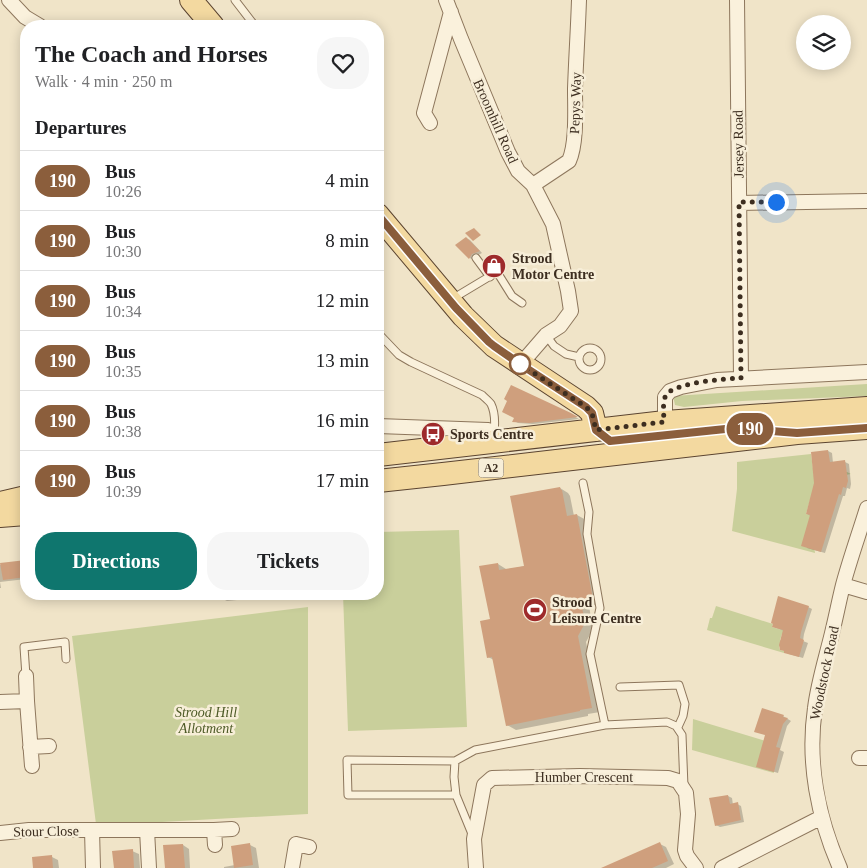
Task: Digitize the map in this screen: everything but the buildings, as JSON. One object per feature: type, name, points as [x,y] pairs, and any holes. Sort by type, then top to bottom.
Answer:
[{"type":"main road","points":[[192,0],[207,20]]},
{"type":"main road","points":[[384,222],[463,316],[494,346],[586,407],[592,413],[596,430]]},
{"type":"main road","name":"A2","points":[[384,480],[604,455],[665,435],[762,414],[867,408]]},
{"type":"main road","points":[[762,414],[820,420],[862,418],[867,421]]},
{"type":"main road","name":"A2","points":[[384,454],[495,438],[596,430],[665,435],[735,428],[797,433],[867,428]]},
{"type":"main road","points":[[384,469],[455,462],[488,469]]},
{"type":"main road","points":[[0,503],[20,498]]},
{"type":"main road","points":[[0,516],[20,514]]},
{"type":"street","points":[[9,0],[30,20]]},
{"type":"street","name":"Pepys Way","points":[[533,186],[569,161],[572,155],[580,0]]},
{"type":"street","name":"Jersey Road","points":[[737,0],[741,378]]},
{"type":"street","points":[[430,123],[424,113],[448,6]]},
{"type":"street","name":"Broomhill Road","points":[[448,6],[508,152],[518,171],[533,186],[553,224],[567,284],[571,311],[560,326],[546,335],[520,364]]},
{"type":"street","points":[[739,202],[867,201]]},
{"type":"street","points":[[665,435],[665,399],[672,390],[681,387],[712,380],[867,372]]},
{"type":"street","points":[[384,426],[488,430],[495,438]]},
{"type":"street","name":"Woodstock Road","points":[[840,868],[822,817],[814,770],[814,714],[843,585],[867,508]]},
{"type":"street","points":[[843,585],[867,592]]},
{"type":"street","points":[[26,676],[32,766]]},
{"type":"street","points":[[0,702],[27,701]]},
{"type":"street","points":[[30,747],[49,746]]},
{"type":"street","name":"Humber Crescent","points":[[476,868],[474,839],[484,785],[492,778],[580,776],[668,778],[676,781],[684,789]]},
{"type":"street","points":[[684,789],[688,814],[685,850],[696,868]]},
{"type":"street","points":[[722,868],[822,817]]},
{"type":"street","name":"Stour Close","points":[[0,833],[27,830],[232,829]]},
{"type":"street","name":"Stour Close","points":[[92,830],[93,868]]},
{"type":"street","points":[[147,830],[149,868]]},
{"type":"street","points":[[214,830],[215,845]]},
{"type":"street","points":[[292,868],[296,844],[309,847]]},
{"type":"lane","points":[[235,0],[251,20]]},
{"type":"lane","points":[[476,258],[490,276]]},
{"type":"lane","points":[[449,300],[497,272],[512,296],[522,302]]},
{"type":"lane","points":[[546,335],[554,346],[566,354],[579,357]]},
{"type":"lane","points":[[384,340],[398,356],[482,395],[492,408],[495,438]]},
{"type":"lane","points":[[583,484],[589,512],[587,534],[600,608],[590,654],[605,725]]},
{"type":"lane","points":[[26,676],[24,647],[65,642],[66,659]]},
{"type":"lane","points":[[620,687],[679,684],[684,704],[683,716],[678,727]]},
{"type":"lane","points":[[456,794],[348,795],[347,760],[455,761],[474,750],[605,725],[665,722],[678,727],[682,735],[684,789]]},
{"type":"lane","points":[[455,761],[456,794],[474,839]]},
{"type":"green space","points":[[867,384],[867,396],[742,401],[684,407],[675,405],[673,396]]},
{"type":"green space","points":[[811,454],[814,476],[847,472],[851,474],[845,475],[810,500],[806,514],[810,515],[815,553],[732,531],[737,489],[737,462]]},
{"type":"green space","points":[[459,530],[467,727],[348,731],[343,600],[384,600],[384,532]]},
{"type":"green space","points":[[716,606],[773,624],[772,627],[785,631],[782,634],[780,640],[782,641],[779,647],[784,653],[707,630]]},
{"type":"green space","name":"Strood Hill Allotment","points":[[308,607],[308,814],[96,824],[72,636]]},
{"type":"green space","points":[[693,719],[769,742],[774,773],[692,750]]},
{"type":"bus line","name":"190","points":[[384,222],[463,316],[489,342],[586,407],[592,413],[596,430],[610,441],[735,428],[797,433],[867,428]]},
{"type":"place","name":"Strood Motor Centre","points":[[494,266]]},
{"type":"place","name":"Sports Centre","points":[[433,434]]},
{"type":"place","name":"Strood Leisure Centre","points":[[535,610]]},
{"type":"route","points":[[520,364],[586,407],[592,413],[596,430],[664,422],[665,399],[670,391],[712,380],[741,378],[739,202],[776,202]]}]
